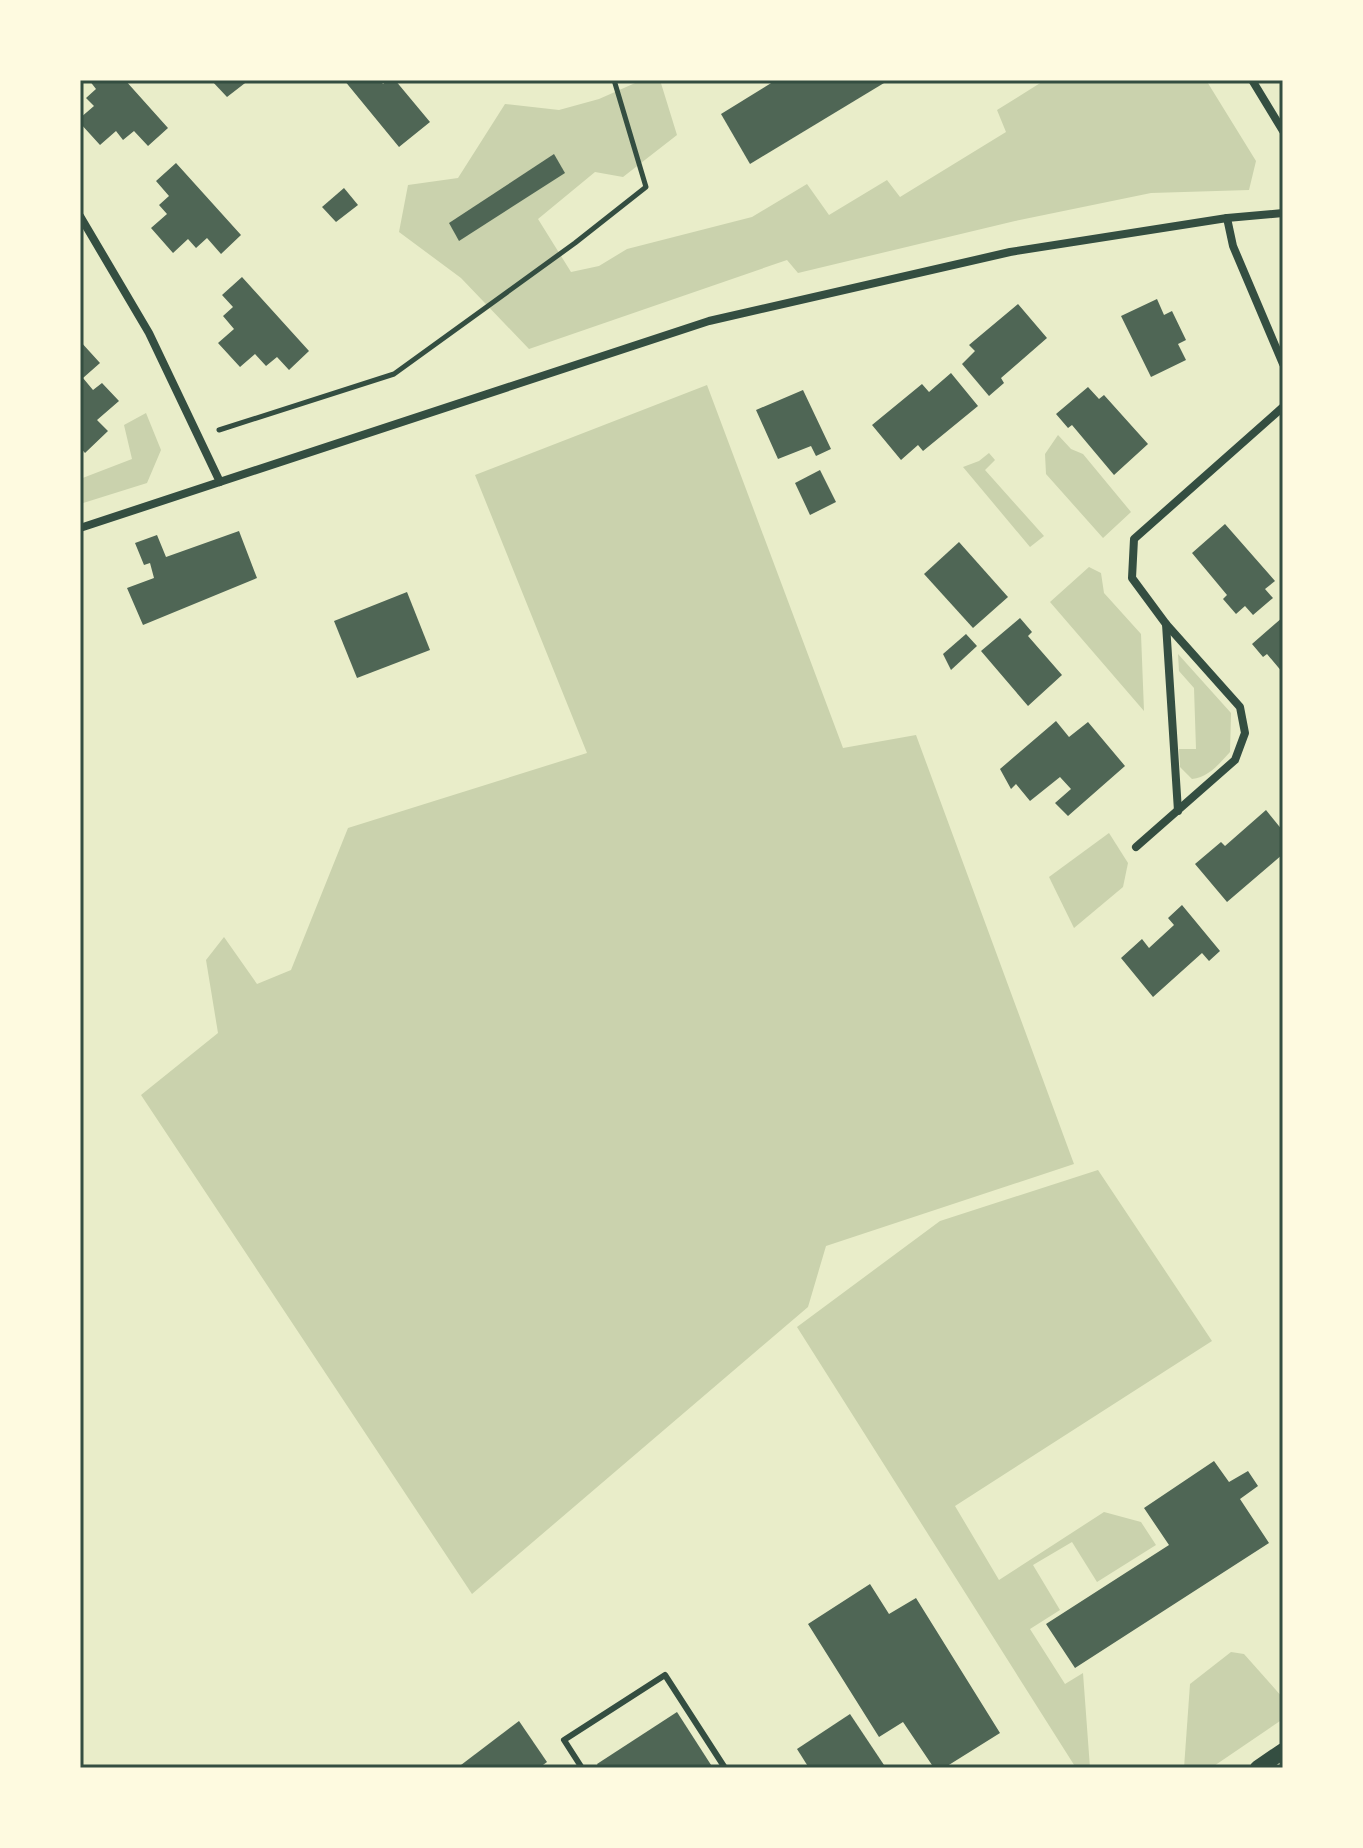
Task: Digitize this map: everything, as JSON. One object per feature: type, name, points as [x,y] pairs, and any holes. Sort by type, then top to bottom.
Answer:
[{"type":"main road","points":[[1258,1768],[1283,1751]]},
{"type":"street","points":[[1252,80],[1283,131]]},
{"type":"street","points":[[80,528],[709,321],[1010,252],[1227,218],[1283,213]]},
{"type":"street","points":[[80,216],[149,333],[220,482]]},
{"type":"street","points":[[1227,218],[1233,246],[1283,364]]},
{"type":"street","points":[[1136,847],[1235,760],[1245,733],[1240,707],[1166,624],[1132,578],[1134,539],[1283,407]]},
{"type":"street","points":[[1166,624],[1178,811]]},
{"type":"lane","points":[[582,1768],[564,1740],[665,1675],[725,1768]]},
{"type":"path","points":[[199,437],[394,374],[575,243],[646,187],[614,80]]},
{"type":"green space","points":[[642,80],[660,80],[677,135],[623,177],[595,172],[538,219],[571,272],[599,266],[627,249],[752,217],[807,184],[829,215],[887,180],[900,197],[1006,132],[997,110],[1045,80],[1206,80],[1256,161],[1249,190],[1151,193],[1015,221],[798,273],[787,260],[529,349],[461,278],[399,232],[408,185],[458,178],[505,104],[559,110],[599,99]]},
{"type":"green space","points":[[707,385],[843,748],[916,735],[1074,1164],[826,1246],[808,1307],[472,1594],[141,1095],[218,1033],[206,960],[224,937],[257,984],[291,970],[348,828],[587,753],[475,475]]},
{"type":"green space","points":[[146,413],[161,450],[147,483],[80,504],[80,479],[132,459],[124,425]]},
{"type":"green space","points":[[1058,435],[1071,449],[1083,454],[1131,512],[1103,538],[1046,474],[1045,454]]},
{"type":"green space","points":[[989,453],[995,460],[985,470],[1044,536],[1030,547],[963,467]]},
{"type":"green space","points":[[1089,567],[1101,573],[1104,593],[1141,634],[1144,711],[1050,602]]},
{"type":"green space","points":[[1178,654],[1231,713],[1230,752],[1209,773],[1192,779],[1180,767],[1179,749],[1196,749],[1194,688],[1179,671]]},
{"type":"green space","points":[[1109,833],[1128,863],[1123,887],[1074,928],[1049,877]]},
{"type":"green space","points":[[1098,1170],[1212,1341],[955,1506],[999,1580],[1104,1512],[1141,1522],[1156,1545],[1097,1582],[1072,1542],[1033,1565],[1060,1610],[1030,1629],[1065,1684],[1083,1673],[1090,1768],[1076,1768],[797,1327],[940,1221]]},
{"type":"green space","points":[[1231,1652],[1244,1654],[1283,1698],[1283,1719],[1211,1768],[1184,1768],[1190,1684]]},
{"type":"building","points":[[89,80],[125,80],[168,128],[148,146],[134,131],[123,140],[116,131],[100,145],[80,123],[80,118],[94,106],[86,98],[96,89]]},
{"type":"building","points":[[211,80],[249,80],[227,97]]},
{"type":"building","points":[[344,80],[380,80],[383,84],[395,80],[430,122],[399,147]]},
{"type":"building","points":[[776,80],[889,80],[750,164],[721,114]]},
{"type":"building","points":[[554,154],[565,173],[459,241],[449,223]]},
{"type":"building","points":[[176,163],[241,235],[221,254],[207,238],[196,248],[188,239],[173,253],[151,228],[167,214],[159,205],[169,196],[156,181]]},
{"type":"building","points":[[344,188],[358,205],[336,222],[322,207]]},
{"type":"building","points":[[242,277],[309,351],[289,370],[277,357],[266,366],[255,354],[240,367],[218,343],[234,329],[223,316],[233,307],[222,295]]},
{"type":"building","points":[[1157,299],[1164,315],[1172,311],[1186,340],[1178,344],[1186,360],[1151,377],[1121,316]]},
{"type":"building","points":[[1018,304],[1047,338],[1001,378],[1004,383],[989,396],[962,364],[975,351],[969,345]]},
{"type":"building","points":[[80,341],[100,363],[83,378],[93,390],[102,383],[119,401],[97,420],[108,431],[85,453],[80,447]]},
{"type":"building","points":[[951,373],[978,406],[923,451],[918,445],[901,460],[872,425],[922,384],[929,392]]},
{"type":"building","points":[[1088,387],[1099,399],[1104,395],[1148,444],[1114,475],[1072,425],[1068,428],[1056,414]]},
{"type":"building","points":[[803,390],[831,449],[816,456],[811,446],[778,459],[756,410]]},
{"type":"building","points":[[820,470],[836,502],[810,515],[795,483]]},
{"type":"building","points":[[1225,524],[1275,581],[1265,589],[1273,598],[1253,615],[1245,606],[1236,614],[1223,599],[1227,595],[1192,553]]},
{"type":"building","points":[[239,531],[257,578],[143,625],[127,588],[154,578],[150,563],[144,565],[135,543],[157,535],[166,557]]},
{"type":"building","points":[[959,542],[1008,597],[973,628],[924,574]]},
{"type":"building","points":[[407,592],[430,650],[357,678],[334,621]]},
{"type":"building","points":[[1283,617],[1283,673],[1267,654],[1263,657],[1252,644]]},
{"type":"building","points":[[1020,618],[1032,632],[1028,636],[1062,675],[1028,706],[981,651]]},
{"type":"building","points":[[966,634],[977,646],[951,670],[943,654]]},
{"type":"building","points":[[1056,721],[1069,737],[1088,722],[1125,766],[1068,816],[1055,803],[1071,789],[1060,777],[1030,801],[1016,784],[1011,789],[1000,769]]},
{"type":"building","points":[[1266,810],[1283,831],[1283,854],[1227,902],[1195,864],[1221,842],[1225,846]]},
{"type":"building","points":[[1182,905],[1220,951],[1209,961],[1202,953],[1153,997],[1121,958],[1142,939],[1149,948],[1174,925],[1168,918]]},
{"type":"building","points":[[1214,1461],[1229,1482],[1248,1471],[1258,1486],[1240,1499],[1269,1543],[1075,1668],[1046,1624],[1169,1545],[1144,1508]]},
{"type":"building","points":[[870,1584],[889,1614],[916,1598],[1000,1733],[944,1768],[934,1768],[903,1722],[879,1737],[808,1624]]},
{"type":"building","points":[[677,1712],[713,1768],[599,1768],[597,1764]]},
{"type":"building","points":[[850,1714],[886,1768],[809,1768],[797,1749]]},
{"type":"building","points":[[519,1721],[547,1762],[539,1768],[463,1768],[461,1765]]}]
